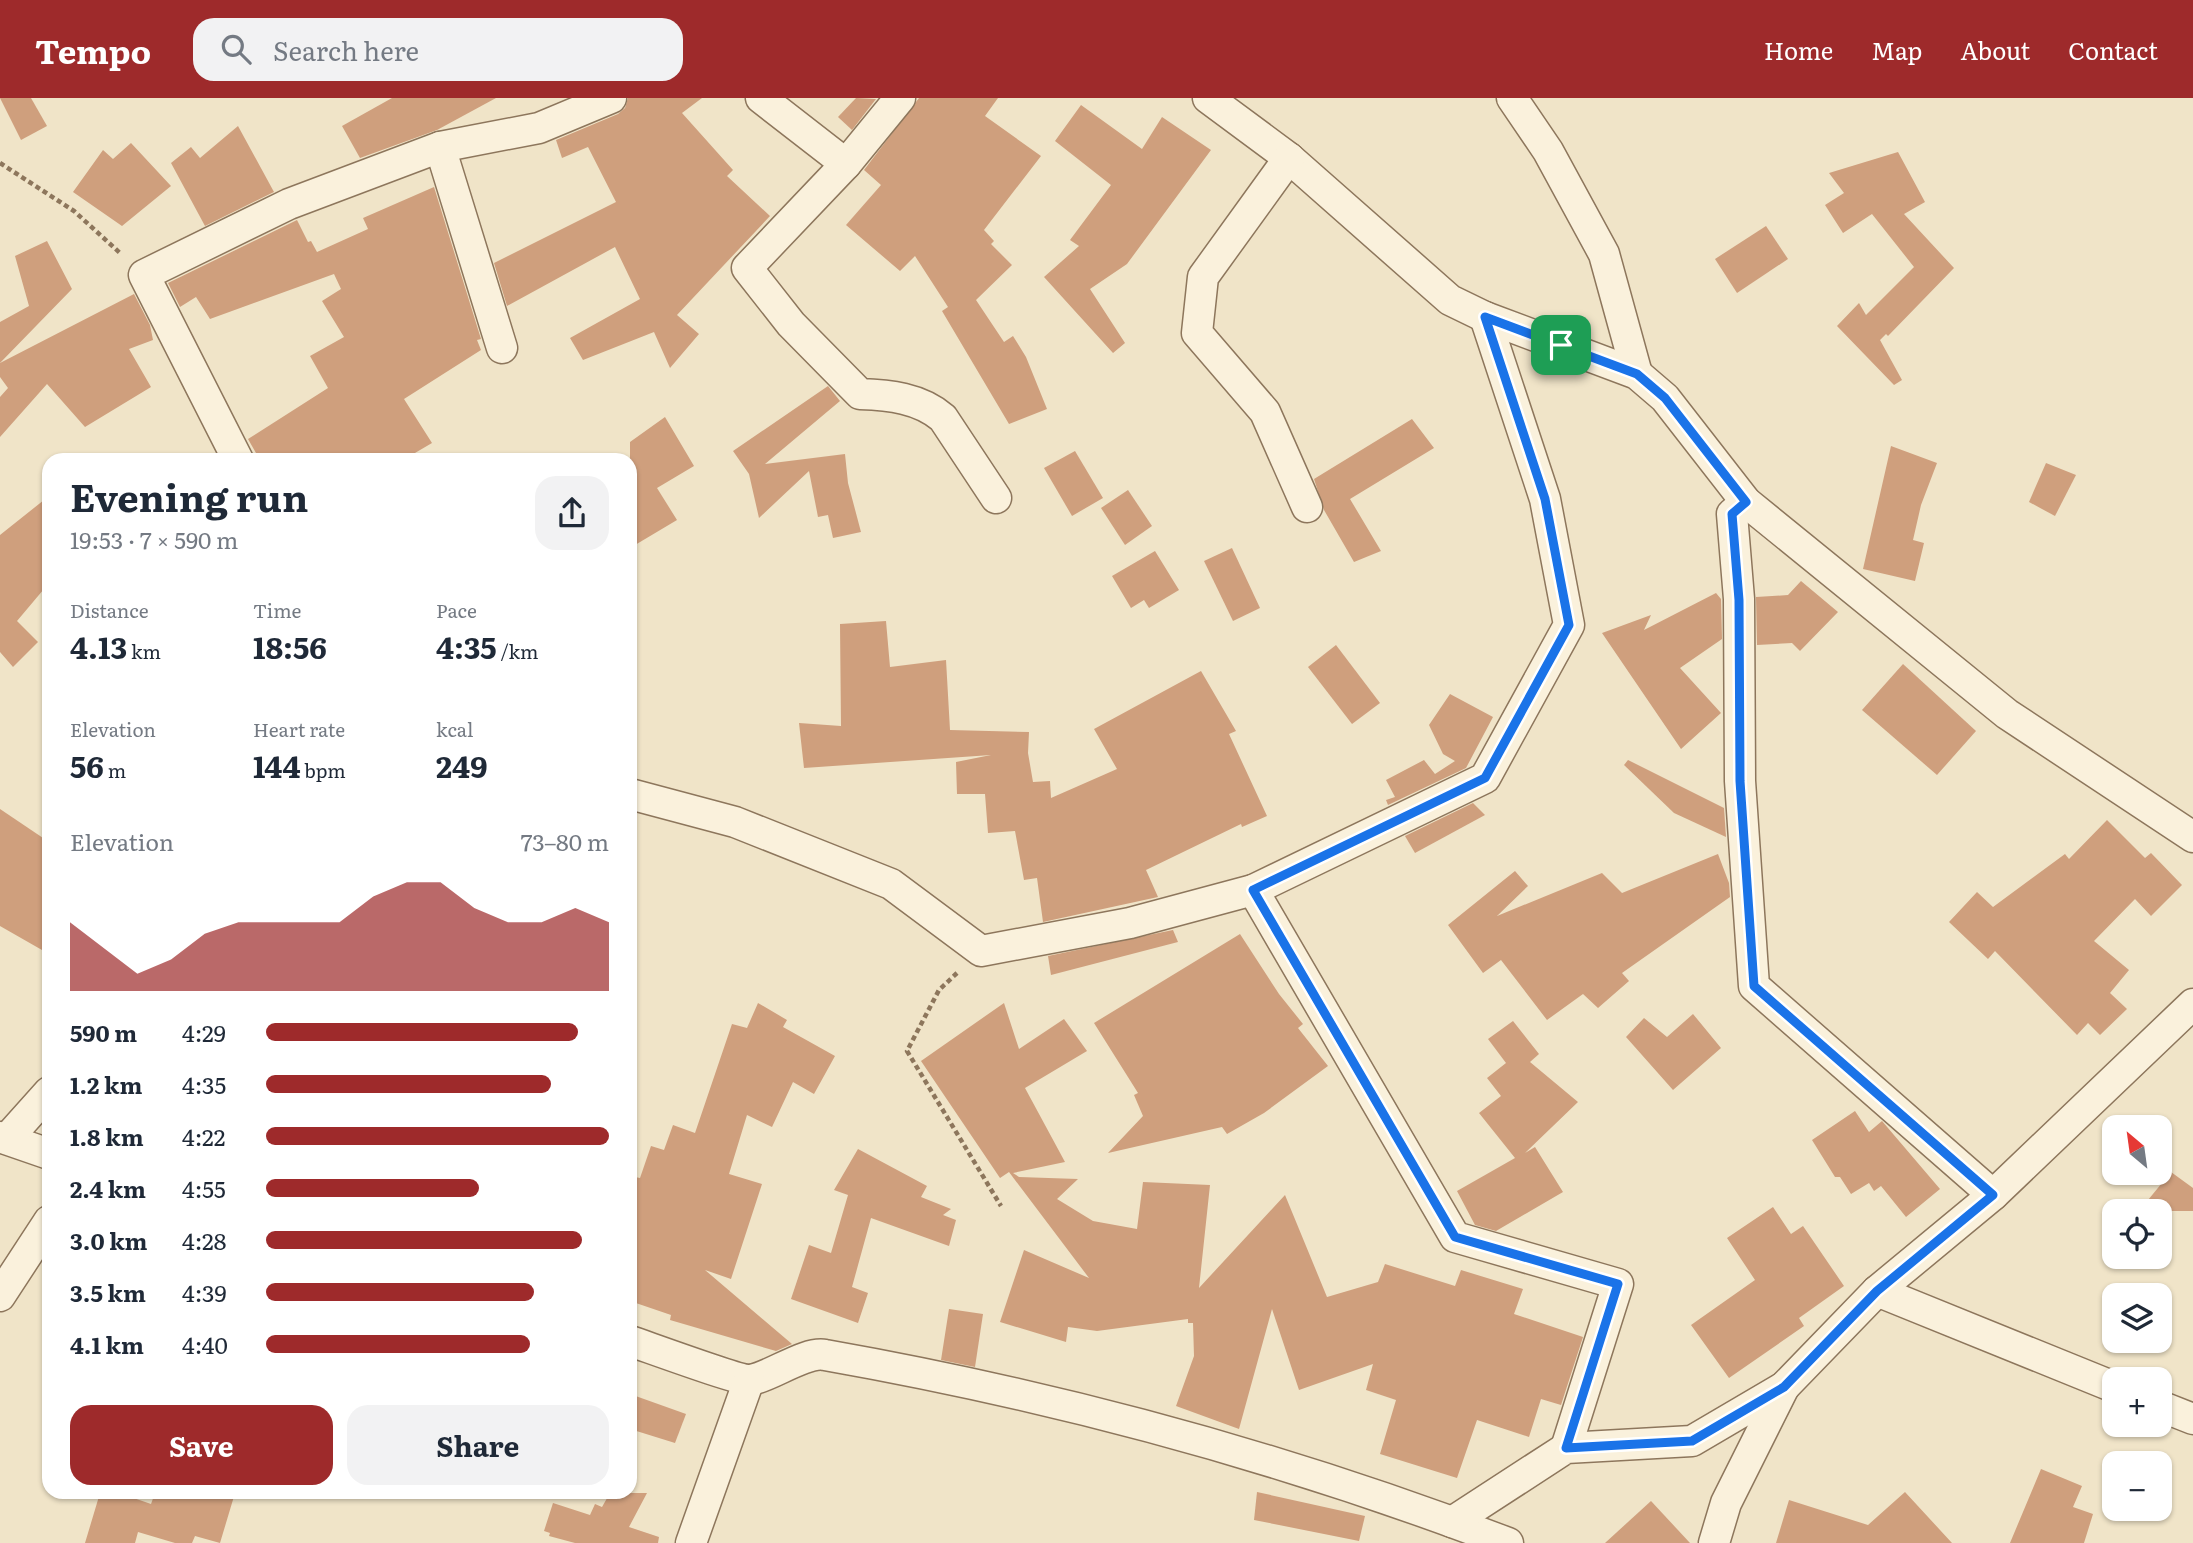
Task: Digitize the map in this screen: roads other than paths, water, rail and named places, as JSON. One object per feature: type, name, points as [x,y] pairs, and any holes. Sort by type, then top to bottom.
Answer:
[{"type":"street","points":[[234,453],[144,275],[289,204],[440,147],[539,128],[611,98]]},
{"type":"street","points":[[761,98],[846,164]]},
{"type":"street","points":[[900,98],[846,164],[747,268],[791,324],[860,394],[889,394],[932,409],[943,418],[996,498]]},
{"type":"street","points":[[1208,98],[1289,158],[1450,300],[1485,317],[1637,374],[1665,398],[1746,502],[2007,714],[2193,837]]},
{"type":"street","points":[[1512,98],[1548,150],[1604,254],[1637,374]]},
{"type":"street","points":[[440,147],[502,348]]},
{"type":"street","points":[[1289,158],[1203,277],[1197,333],[1265,412],[1307,507]]},
{"type":"street","points":[[637,796],[735,822],[891,884],[981,951],[1130,923],[1253,890],[1485,778],[1569,625],[1545,499],[1485,317]]},
{"type":"street","points":[[1746,502],[1732,514],[1739,600],[1740,781],[1754,986],[1993,1195]]},
{"type":"street","points":[[1253,890],[1455,1237],[1618,1284],[1566,1448]]},
{"type":"street","points":[[1452,1522],[1566,1448],[1692,1441],[1784,1387],[1877,1291],[1993,1195],[2193,1004]]},
{"type":"street","points":[[42,1098],[3,1138],[42,1152]]},
{"type":"street","points":[[0,1296],[42,1232]]},
{"type":"street","points":[[1877,1291],[2102,1382]]},
{"type":"street","points":[[637,1343],[748,1380],[821,1354],[1049,1403],[1240,1454],[1452,1522],[1508,1543]]},
{"type":"street","points":[[691,1543],[748,1380]]},
{"type":"street","points":[[1714,1543],[1726,1503],[1784,1387]]},
{"type":"street","points":[[2172,1411],[2193,1419]]}]
